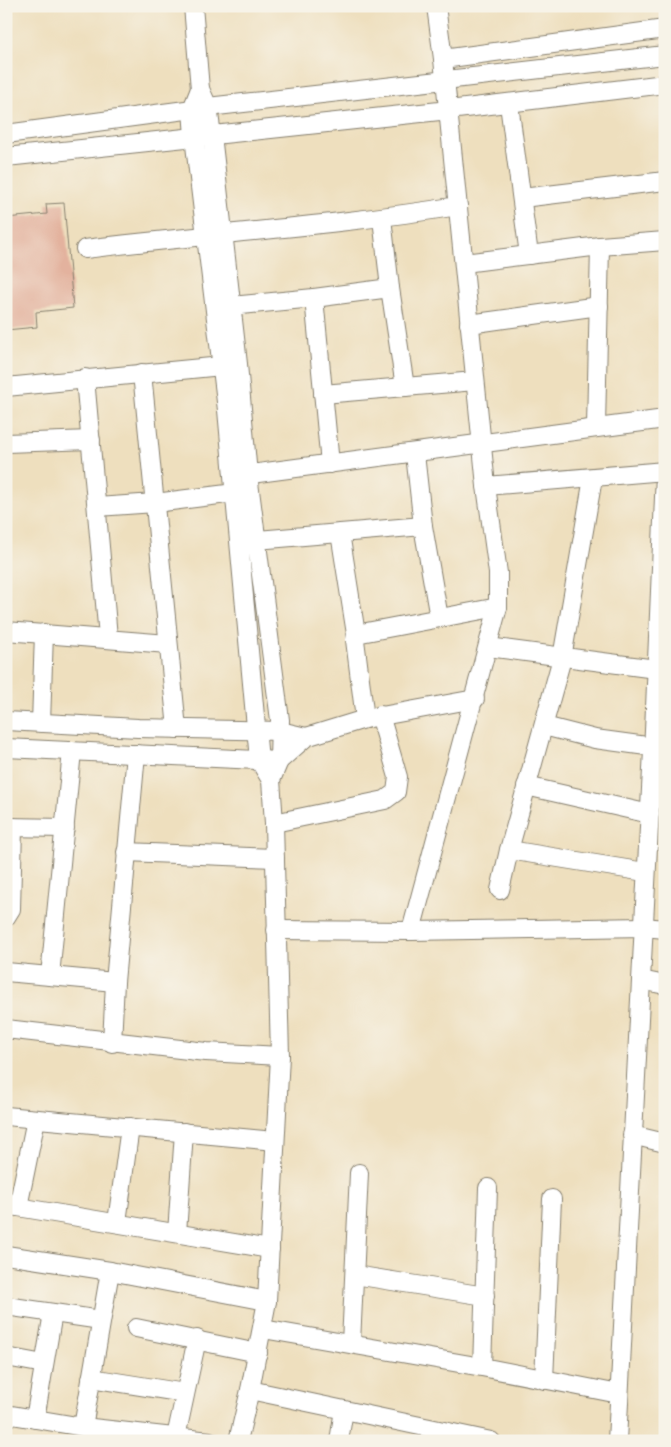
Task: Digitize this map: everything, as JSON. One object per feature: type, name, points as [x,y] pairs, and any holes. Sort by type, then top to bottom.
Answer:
[{"type":"street","points":[[193,6],[200,89],[200,108],[194,137],[231,306],[239,482]]},
{"type":"street","points":[[411,931],[475,700],[498,607],[498,573],[481,441],[449,110],[436,6]]},
{"type":"street","points":[[443,59],[665,29]]},
{"type":"street","points":[[6,134],[200,108],[665,55]]},
{"type":"street","points":[[6,157],[509,104],[665,84]]},
{"type":"street","points":[[509,104],[530,255]]},
{"type":"street","points":[[200,108],[212,135],[214,234],[222,366],[248,541],[280,731],[280,761]]},
{"type":"street","points":[[522,198],[665,181]]},
{"type":"street","points":[[85,249],[214,234],[382,218],[458,206]]},
{"type":"street","points":[[382,218],[390,288],[405,387]]},
{"type":"street","points":[[464,263],[600,246],[665,241]]},
{"type":"street","points":[[596,427],[600,246]]},
{"type":"street","points":[[231,306],[390,288]]},
{"type":"street","points":[[314,298],[330,464]]},
{"type":"street","points":[[469,324],[599,306]]},
{"type":"street","points":[[6,386],[222,366]]},
{"type":"street","points":[[142,373],[177,729]]},
{"type":"street","points":[[85,378],[108,638]]},
{"type":"street","points":[[324,394],[475,381]]},
{"type":"street","points":[[97,507],[155,503],[239,482],[330,464],[415,454],[481,441],[665,419]]},
{"type":"street","points":[[6,443],[90,440]]},
{"type":"street","points":[[415,454],[423,526],[439,618]]},
{"type":"street","points":[[486,486],[665,472],[660,668],[646,872],[617,1441]]},
{"type":"street","points":[[500,890],[526,786],[562,658],[593,478]]},
{"type":"street","points":[[248,541],[423,526]]},
{"type":"street","points":[[274,823],[386,800],[396,792],[398,778],[372,717],[355,640],[356,634],[340,533]]},
{"type":"street","points":[[238,1441],[263,1329],[267,1301],[280,1056],[274,823],[271,780],[259,760],[248,541]]},
{"type":"street","points":[[356,634],[498,607]]},
{"type":"street","points":[[6,631],[168,644]]},
{"type":"street","points":[[41,723],[44,633]]},
{"type":"street","points":[[488,646],[562,658],[660,668]]},
{"type":"street","points":[[271,780],[280,761],[306,737],[372,717],[475,700]]},
{"type":"street","points":[[6,721],[177,729],[280,731],[306,737]]},
{"type":"street","points":[[544,726],[594,739],[654,747]]},
{"type":"street","points":[[6,748],[280,761]]},
{"type":"street","points":[[50,976],[72,751]]},
{"type":"street","points":[[112,1043],[115,982],[136,754]]},
{"type":"street","points":[[526,786],[650,814]]},
{"type":"street","points":[[6,917],[11,909],[10,827],[65,828]]},
{"type":"street","points":[[509,850],[646,872]]},
{"type":"street","points":[[126,852],[275,858]]},
{"type":"street","points":[[276,930],[411,931],[644,927],[665,929]]},
{"type":"street","points":[[6,972],[115,982]]},
{"type":"street","points":[[641,980],[665,985]]},
{"type":"street","points":[[6,1029],[112,1043],[206,1052],[280,1056]]},
{"type":"street","points":[[6,1116],[274,1141]]},
{"type":"street","points":[[36,1118],[12,1206],[270,1249]]},
{"type":"street","points":[[117,1222],[130,1127]]},
{"type":"street","points":[[178,1233],[184,1132]]},
{"type":"street","points":[[632,1136],[665,1143]]},
{"type":"street","points":[[351,1343],[359,1173]]},
{"type":"street","points":[[482,1367],[488,1188]]},
{"type":"street","points":[[544,1380],[552,1199]]},
{"type":"street","points":[[6,1255],[110,1270],[267,1301]]},
{"type":"street","points":[[83,1426],[110,1270]]},
{"type":"street","points":[[355,1275],[485,1296]]},
{"type":"street","points":[[6,1306],[101,1320]]},
{"type":"street","points":[[35,1419],[53,1314]]},
{"type":"street","points":[[136,1328],[258,1352]]},
{"type":"street","points":[[263,1329],[351,1343],[619,1394]]},
{"type":"street","points":[[176,1437],[196,1339]]},
{"type":"street","points":[[6,1357],[44,1364]]},
{"type":"street","points":[[91,1378],[185,1393]]},
{"type":"street","points":[[250,1390],[491,1441]]},
{"type":"street","points":[[340,1441],[344,1410]]},
{"type":"street","points":[[6,1414],[83,1426],[210,1441]]},
{"type":"building","points":[[64,203],[73,308],[36,312],[37,327],[6,330],[6,218],[47,214],[46,204]]}]
